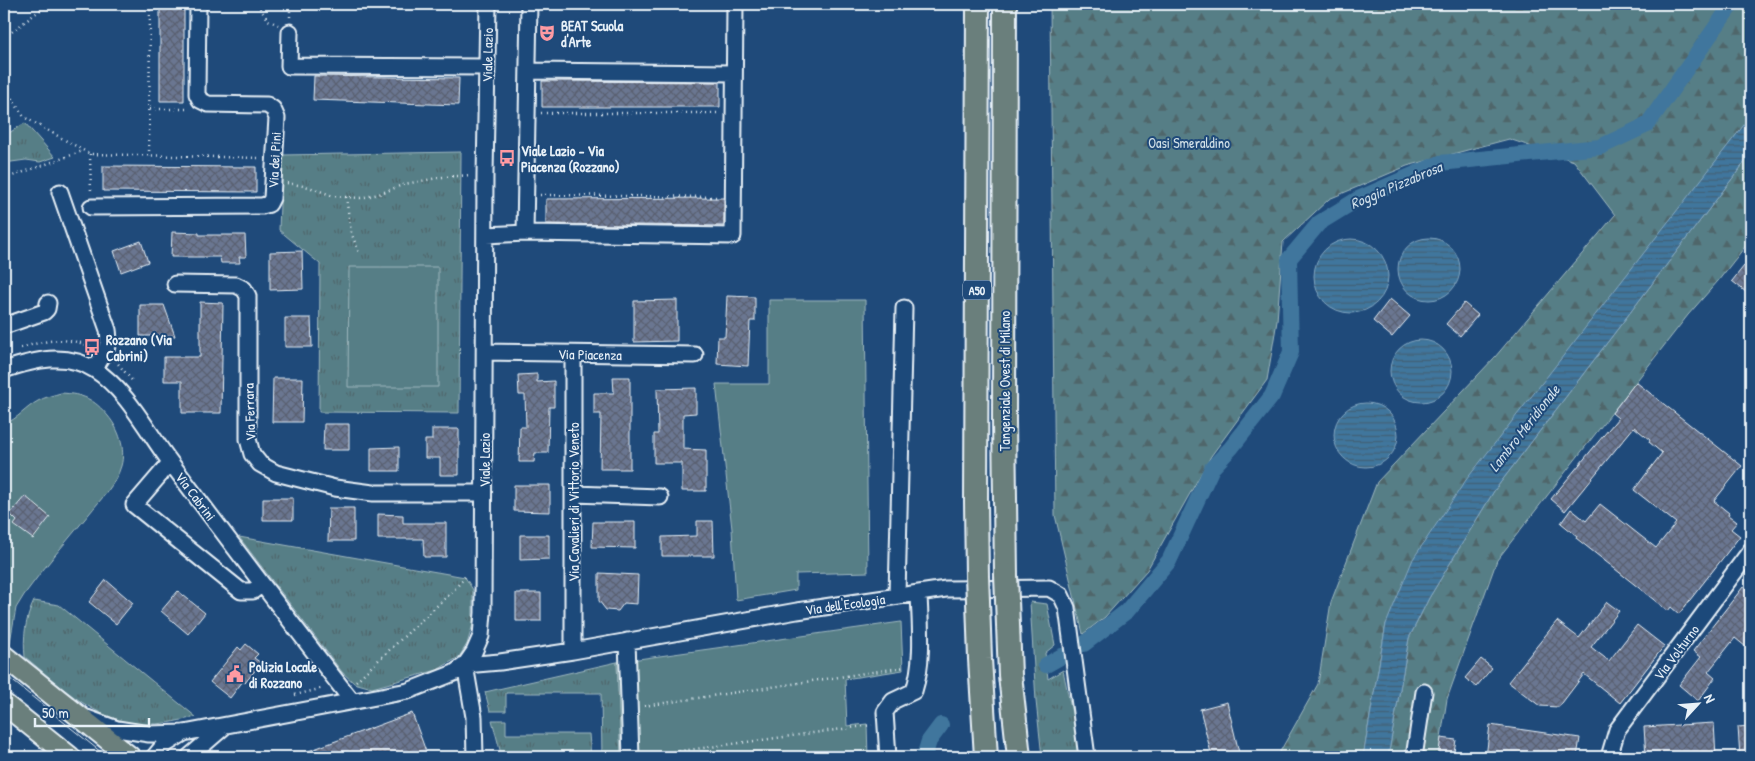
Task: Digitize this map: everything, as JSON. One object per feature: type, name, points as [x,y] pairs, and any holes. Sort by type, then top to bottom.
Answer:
[{"type":"highway","name":"Tangenziale Ovest di Milano","points":[[978,4],[976,502],[980,659],[986,757]]},
{"type":"highway","name":"Tangenziale Ovest di Milano","points":[[1005,4],[1004,421],[1006,575],[1010,675],[1019,757]]},
{"type":"main road","points":[[4,656],[130,757]]},
{"type":"main road","points":[[4,704],[70,757]]},
{"type":"street","points":[[198,4],[197,94],[200,100]]},
{"type":"street","name":"Viale Lazio","points":[[465,665],[474,652],[481,636],[483,613],[485,175],[488,4]]},
{"type":"street","points":[[525,233],[529,4]]},
{"type":"street","points":[[486,235],[525,233],[733,236],[735,4]]},
{"type":"street","points":[[290,32],[289,66],[487,67]]},
{"type":"street","points":[[528,71],[734,73]]},
{"type":"street","name":"Via dei Pini","points":[[91,207],[262,206],[269,204],[272,198],[274,183],[277,118],[273,109],[267,105],[208,104],[200,100]]},
{"type":"street","points":[[60,192],[108,330],[110,341],[105,354],[94,369]]},
{"type":"street","name":"Via Ferrara","points":[[176,284],[236,285],[244,289],[248,296],[248,439],[252,454],[260,464],[276,473],[352,491],[373,493],[483,494]]},
{"type":"street","points":[[4,326],[44,312],[47,309],[48,303]]},
{"type":"street","points":[[897,596],[904,308]]},
{"type":"street","name":"Via Piacenza","points":[[485,352],[695,354]]},
{"type":"street","name":"Via Cavalieri di Vittorio Veneto","points":[[572,354],[574,494],[572,651]]},
{"type":"street","name":"Via Cabrini","points":[[4,370],[29,362],[56,358],[76,362],[94,369],[110,383],[129,403],[170,463],[352,701]]},
{"type":"street","points":[[170,463],[134,505],[240,591],[253,591],[262,584]]},
{"type":"street","points":[[574,494],[660,497]]},
{"type":"street","name":"Via Volturno","points":[[1609,757],[1617,730],[1751,550]]},
{"type":"street","name":"Via dell'Ecologia","points":[[465,665],[500,662],[572,651],[797,611],[946,589],[1050,588],[1061,595],[1067,608],[1087,757]]},
{"type":"street","points":[[888,757],[885,712],[893,701],[914,691],[920,665],[919,593]]},
{"type":"street","points":[[627,641],[631,757]]},
{"type":"street","points":[[79,716],[117,729],[149,734],[184,732],[227,726],[408,691],[454,673],[465,665],[474,717],[475,757]]},
{"type":"street","points":[[1414,757],[1424,692]]},
{"type":"street","points":[[189,757],[201,751],[227,726]]},
{"type":"street","points":[[154,757],[163,746],[184,732]]},
{"type":"path","points":[[4,38],[48,4]]},
{"type":"path","points":[[149,156],[150,4]]},
{"type":"path","points":[[257,4],[268,20],[290,32]]},
{"type":"path","points":[[4,75],[5,92],[24,117],[90,154],[264,158]]},
{"type":"path","points":[[150,109],[195,110],[200,100]]},
{"type":"path","points":[[527,113],[734,113]]},
{"type":"path","points":[[4,179],[83,151]]},
{"type":"path","points":[[90,154],[91,207]]},
{"type":"path","points":[[274,183],[309,187],[333,196],[360,198],[378,194],[405,184],[443,177],[485,175]]},
{"type":"path","points":[[526,194],[734,197]]},
{"type":"path","points":[[346,197],[351,232],[359,253]]},
{"type":"path","points":[[293,696],[354,683],[465,578]]},
{"type":"path","points":[[630,709],[920,665]]},
{"type":"path","points":[[635,757],[886,724]]},
{"type":"green space","name":"Oasi Smeraldino","points":[[1050,4],[1751,4],[1751,116],[1626,278],[1386,624],[1363,757],[1277,757],[1318,684],[1331,602],[1377,482],[1495,357],[1615,215],[1574,161],[1509,139],[1407,166],[1329,199],[1283,242],[1277,321],[1267,380],[1211,456],[1147,570],[1105,617],[1083,634],[1055,515]]},
{"type":"green space","points":[[25,123],[55,157],[40,162],[26,160],[4,163],[4,136]]},
{"type":"green space","points":[[461,152],[459,413],[319,412],[320,264],[279,230],[282,155]]},
{"type":"green space","points":[[1751,154],[1751,239],[1688,315],[1497,560],[1447,699],[1438,757],[1388,757],[1409,638],[1429,598],[1494,491]]},
{"type":"green space","points":[[349,267],[438,267],[438,387],[348,387]]},
{"type":"green space","points":[[769,300],[865,300],[868,572],[796,574],[796,590],[736,600],[732,529],[716,384],[769,384]]},
{"type":"green space","points":[[61,393],[88,398],[108,416],[115,427],[122,446],[121,466],[116,479],[108,491],[24,595],[16,608],[10,642],[4,630],[4,424],[38,401]]},
{"type":"green space","points":[[239,537],[465,577],[473,590],[473,624],[467,644],[459,657],[437,670],[372,688],[354,683],[342,672]]},
{"type":"green space","points":[[34,601],[59,605],[196,717],[174,722],[132,723],[98,712],[67,692],[25,657],[25,629]]},
{"type":"green space","points":[[1030,602],[1047,604],[1055,645],[1045,653],[1048,679],[1063,670],[1081,757],[1042,757],[1036,701]]},
{"type":"green space","points":[[901,622],[903,670],[845,679],[847,726],[867,724],[868,757],[621,757],[617,662]]},
{"type":"green space","points":[[617,662],[621,757],[602,757],[601,693],[506,693],[506,711],[490,711],[485,692]]},
{"type":"green space","points":[[492,720],[506,720],[506,734],[589,734],[591,757],[500,757]]},
{"type":"water","name":"Lambro Meridionale","points":[[1751,116],[1751,154],[1494,491],[1429,598],[1409,638],[1388,757],[1363,757],[1386,624],[1413,559],[1466,480]]},
{"type":"water","points":[[1423,238],[1435,238],[1451,247],[1458,257],[1460,269],[1458,281],[1451,291],[1435,300],[1423,300],[1412,295],[1403,286],[1398,275],[1398,263],[1403,252],[1412,243]]},
{"type":"water","points":[[1351,239],[1372,245],[1382,255],[1388,276],[1382,297],[1372,307],[1351,313],[1330,307],[1320,297],[1314,276],[1320,255],[1330,245]]},
{"type":"water","points":[[1415,340],[1427,340],[1443,349],[1450,359],[1452,371],[1450,383],[1443,393],[1427,402],[1415,402],[1404,397],[1395,388],[1390,377],[1390,365],[1395,354],[1404,345]]},
{"type":"water","points":[[1366,403],[1384,409],[1392,417],[1398,435],[1392,453],[1384,461],[1366,467],[1348,461],[1340,453],[1334,435],[1340,417],[1348,409]]},
{"type":"building","points":[[160,4],[184,4],[184,101],[160,101]]},
{"type":"building","points":[[314,76],[459,78],[458,105],[313,100]]},
{"type":"building","points":[[542,81],[720,82],[720,107],[542,107]]},
{"type":"building","points":[[103,166],[256,167],[256,192],[103,191]]},
{"type":"building","points":[[724,198],[724,226],[546,224],[546,199]]},
{"type":"building","points":[[172,232],[199,233],[199,235],[245,235],[246,257],[239,257],[240,263],[221,263],[220,257],[171,257]]},
{"type":"building","points":[[141,241],[148,262],[121,272],[114,251]]},
{"type":"building","points":[[302,251],[303,289],[270,290],[270,252]]},
{"type":"building","points":[[1744,266],[1751,271],[1751,296],[1732,281]]},
{"type":"building","points":[[727,296],[755,297],[755,321],[750,321],[748,366],[717,364],[718,337],[725,337]]},
{"type":"building","points":[[1390,299],[1410,316],[1392,337],[1373,321]]},
{"type":"building","points":[[677,300],[677,341],[634,342],[634,301]]},
{"type":"building","points":[[200,302],[223,303],[221,413],[182,413],[182,381],[164,381],[164,357],[200,357]]},
{"type":"building","points":[[1464,303],[1478,315],[1460,336],[1446,324]]},
{"type":"building","points":[[140,305],[164,305],[175,336],[140,336]]},
{"type":"building","points":[[285,318],[311,318],[312,347],[285,347]]},
{"type":"building","points":[[537,374],[537,382],[554,381],[554,407],[549,407],[548,453],[535,453],[534,462],[519,462],[520,427],[526,427],[525,395],[519,395],[518,375]]},
{"type":"building","points":[[613,377],[630,377],[630,469],[600,469],[601,414],[594,414],[594,393],[614,393]]},
{"type":"building","points":[[273,378],[303,378],[302,422],[272,422]]},
{"type":"building","points":[[1636,382],[1742,466],[1714,501],[1737,522],[1731,529],[1740,536],[1679,614],[1671,607],[1668,611],[1576,538],[1577,536],[1561,523],[1571,509],[1586,521],[1600,504],[1656,548],[1676,523],[1634,490],[1662,453],[1649,442],[1650,440],[1634,427],[1565,511],[1551,499],[1618,418],[1612,413]]},
{"type":"building","points":[[696,388],[696,413],[683,414],[683,449],[706,450],[706,491],[682,491],[682,463],[654,463],[654,434],[658,434],[657,389]]},
{"type":"building","points":[[324,424],[349,424],[349,450],[323,450]]},
{"type":"building","points":[[432,429],[459,429],[459,475],[440,475],[440,458],[425,458],[425,440],[432,440]]},
{"type":"building","points":[[399,447],[399,471],[371,471],[371,448]]},
{"type":"building","points":[[514,485],[550,485],[550,512],[514,511]]},
{"type":"building","points":[[25,496],[50,517],[33,539],[14,525],[17,521],[10,514]]},
{"type":"building","points":[[263,498],[293,498],[293,520],[263,520]]},
{"type":"building","points":[[329,508],[354,508],[354,541],[328,541]]},
{"type":"building","points":[[378,514],[403,515],[403,523],[446,523],[446,557],[424,557],[423,539],[378,539]]},
{"type":"building","points":[[697,521],[713,521],[714,556],[662,556],[662,537],[697,536]]},
{"type":"building","points":[[593,522],[635,522],[635,548],[592,547]]},
{"type":"building","points":[[520,535],[549,535],[549,559],[520,560]]},
{"type":"building","points":[[599,573],[638,575],[637,604],[624,603],[618,611],[606,610],[599,601]]},
{"type":"building","points":[[106,580],[133,603],[116,624],[89,602]]},
{"type":"building","points":[[1743,587],[1751,593],[1751,651],[1735,638],[1708,672],[1715,678],[1698,701],[1679,685],[1701,657],[1693,651]]},
{"type":"building","points":[[178,591],[205,613],[188,634],[161,611]]},
{"type":"building","points":[[516,593],[541,593],[541,621],[516,621]]},
{"type":"building","points":[[1607,602],[1619,611],[1591,647],[1609,661],[1637,625],[1664,646],[1620,703],[1584,674],[1559,707],[1540,706],[1508,682],[1557,621],[1579,638]]},
{"type":"building","points":[[246,644],[258,654],[254,658],[261,663],[245,683],[243,681],[230,698],[210,682],[238,647],[241,650]]},
{"type":"building","points":[[1481,659],[1492,668],[1476,687],[1465,678]]},
{"type":"building","points":[[1227,702],[1240,757],[1212,757],[1200,709]]},
{"type":"building","points":[[412,713],[428,757],[295,757],[295,756]]},
{"type":"building","points":[[1714,723],[1716,757],[1646,757],[1644,727]]},
{"type":"building","points":[[1490,725],[1580,738],[1577,757],[1486,757]]},
{"type":"building","points":[[1751,726],[1751,757],[1740,757],[1738,727]]},
{"type":"building","points":[[1441,738],[1456,740],[1453,757],[1438,757]]},
{"type":"waterway","name":"Roggia Pizzabrosa","points":[[1084,644],[1127,611],[1169,561],[1212,468],[1231,448],[1272,396],[1291,352],[1289,259],[1319,223],[1358,199],[1440,163],[1600,147],[1647,125],[1732,4]]},
{"type":"waterway","points":[[1046,665],[1062,656]]},
{"type":"waterway","points":[[924,757],[929,741],[941,725]]},
{"type":"tram line","points":[[4,674],[107,757]]},
{"type":"place","name":"BEAT Scuola d'Arte","points":[[547,33]]},
{"type":"place","name":"Viale Lazio - Via Piacenza (Rozzano)","points":[[507,158]]},
{"type":"place","name":"Rozzano (Via Cabrini)","points":[[92,347]]},
{"type":"place","name":"Polizia Locale di Rozzano","points":[[235,674]]}]
